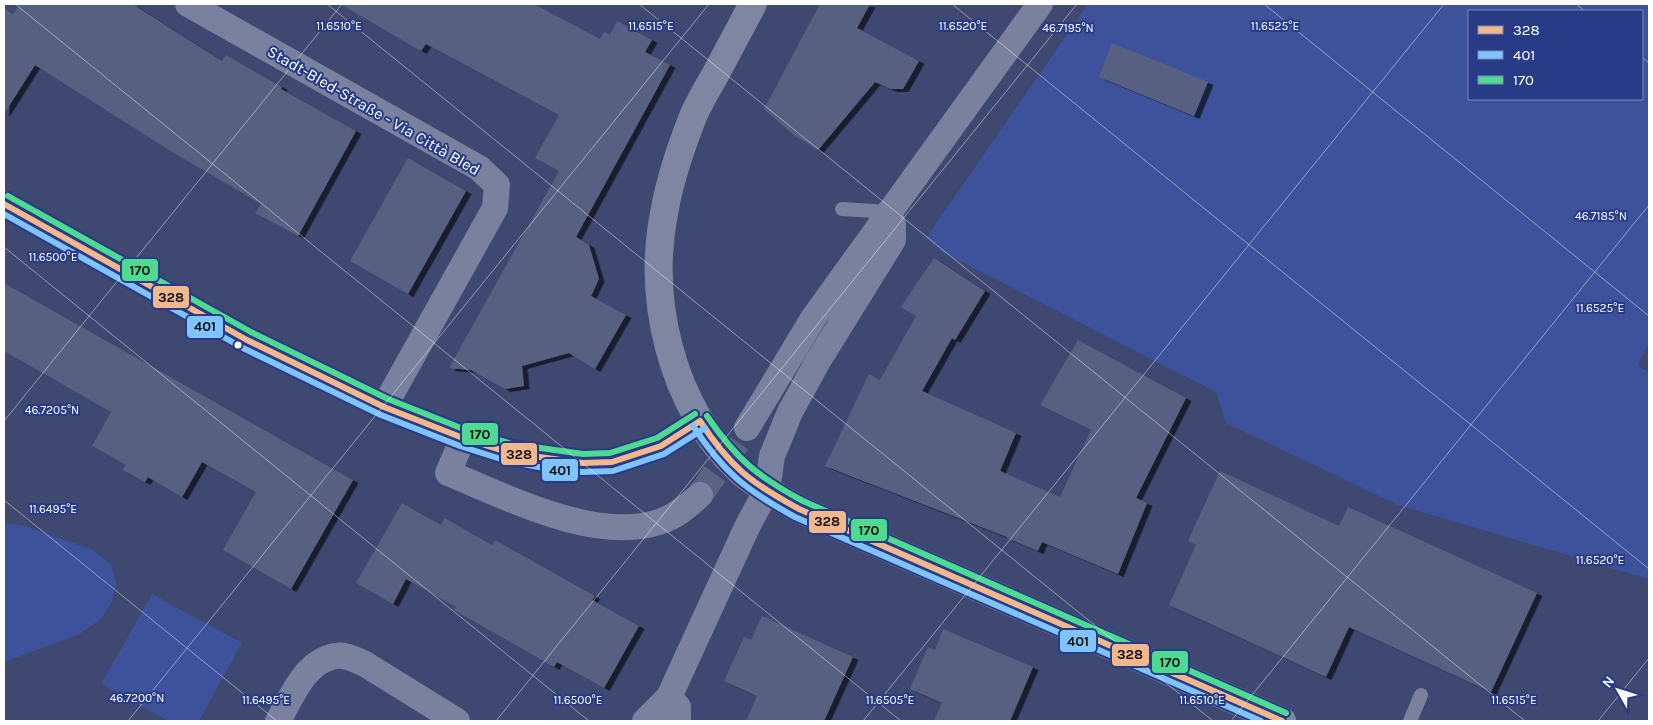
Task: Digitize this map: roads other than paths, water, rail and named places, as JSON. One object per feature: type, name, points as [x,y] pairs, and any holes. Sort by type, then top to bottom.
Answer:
[{"type":"main road","points":[[753,4],[695,112],[675,167],[664,208],[660,243],[659,279],[671,353],[683,391],[720,450],[741,472],[767,490],[799,509],[836,527],[1282,721]]},
{"type":"street","name":"Stadt-Bled-Straße - Via Città Bled","points":[[188,4],[479,168],[497,186],[495,208],[384,408]]},
{"type":"street","points":[[747,428],[814,317],[1040,4]]},
{"type":"street","points":[[4,204],[247,340],[384,408],[463,438],[510,453],[545,460],[583,463],[612,462],[661,446],[700,420]]},
{"type":"street","points":[[645,721],[669,697],[748,525],[767,490],[772,456],[790,412],[818,361],[893,240],[893,225],[889,212]]},
{"type":"street","points":[[463,438],[448,473],[549,514],[585,524],[621,528],[659,522],[686,508],[700,495]]},
{"type":"street","points":[[278,721],[304,676],[320,662],[336,656],[350,658],[366,664],[457,721]]},
{"type":"street","points":[[669,697],[678,707],[678,721]]},
{"type":"lane","points":[[842,209],[889,212]]},
{"type":"lane","points":[[1410,721],[1422,695]]},
{"type":"tunnel","points":[[700,495],[747,428]]}]
